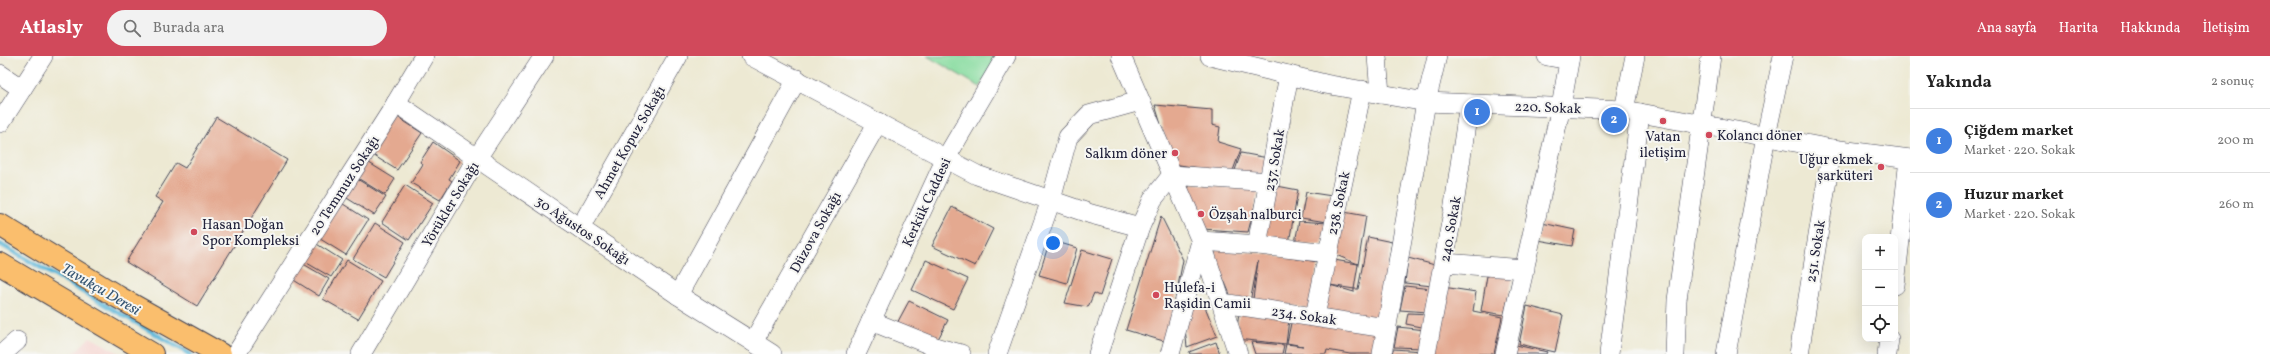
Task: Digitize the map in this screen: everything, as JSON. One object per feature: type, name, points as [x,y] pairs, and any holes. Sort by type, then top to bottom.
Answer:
[{"type":"main road","points":[[0,225],[118,297],[220,354]]},
{"type":"main road","points":[[0,264],[152,354]]},
{"type":"street","points":[[0,123],[43,56]]},
{"type":"street","name":"20 Temmuz Sokağı","points":[[236,354],[396,103],[424,56]]},
{"type":"street","name":"Yörükler Sokağı","points":[[361,354],[477,158],[544,56]]},
{"type":"street","name":"Ahmet Kopuz Sokağı","points":[[580,228],[678,56]]},
{"type":"street","points":[[751,56],[776,62],[797,79],[977,175],[1051,200],[1140,227]]},
{"type":"street","name":"Kerkük Caddesi","points":[[856,354],[946,158],[1006,56]]},
{"type":"street","points":[[1121,56],[1201,241],[1238,354]]},
{"type":"street","name":"220. Sokak","points":[[1210,56],[1289,75],[1426,102],[1632,111],[1832,148],[1910,159]]},
{"type":"street","name":"238. Sokak","points":[[1315,316],[1328,253],[1371,92],[1378,56]]},
{"type":"street","points":[[1382,354],[1426,102],[1437,56]]},
{"type":"street","points":[[1505,354],[1561,108],[1570,58],[1547,56]]},
{"type":"street","points":[[1609,354],[1632,111],[1635,56]]},
{"type":"street","points":[[1675,354],[1677,300],[1711,56]]},
{"type":"street","points":[[1726,354],[1766,136],[1784,56]]},
{"type":"street","points":[[0,74],[22,89]]},
{"type":"street","name":"237. Sokak","points":[[1259,245],[1259,234],[1289,75]]},
{"type":"street","points":[[678,295],[797,79]]},
{"type":"street","points":[[997,354],[1051,200],[1068,137],[1089,115],[1140,101]]},
{"type":"street","name":"30 Ağustos Sokağı","points":[[396,103],[678,295],[772,354]]},
{"type":"street","name":"240. Sokak","points":[[1426,354],[1444,263],[1469,104]]},
{"type":"street","name":"Düzova Sokağı","points":[[753,342],[878,122]]},
{"type":"street","name":"251. Sokak","points":[[1799,354],[1832,148]]},
{"type":"street","points":[[1897,270],[1910,159]]},
{"type":"street","points":[[1172,175],[1270,182]]},
{"type":"street","points":[[1098,354],[1140,227],[1153,199],[1172,175]]},
{"type":"street","points":[[1201,241],[1259,245],[1328,253]]},
{"type":"street","points":[[1170,354],[1201,241]]},
{"type":"street","points":[[1444,263],[1525,269]]},
{"type":"street","name":"234. Sokak","points":[[1222,304],[1315,316],[1386,328]]},
{"type":"street","points":[[871,321],[938,348],[961,354]]},
{"type":"street","points":[[2,354],[17,341]]},
{"type":"street","points":[[1887,354],[1889,342]]},
{"type":"shaded area","points":[[90,337],[121,354],[73,354]]},
{"type":"green space","points":[[927,56],[999,56],[980,87]]},
{"type":"building","points":[[1155,105],[1212,110],[1212,125],[1220,127],[1218,142],[1241,149],[1232,173],[1173,164]]},
{"type":"building","points":[[393,114],[422,133],[397,170],[368,152]]},
{"type":"building","name":"Hasan Doğan Spor Kompleksi","points":[[216,117],[287,160],[197,306],[126,262],[163,202],[155,197],[176,163],[185,168]]},
{"type":"building","points":[[433,142],[460,161],[449,179],[452,181],[440,200],[411,183],[423,164],[420,162]]},
{"type":"building","points":[[1241,153],[1268,158],[1260,178],[1233,176]]},
{"type":"building","points":[[366,161],[395,179],[385,195],[356,177]]},
{"type":"building","points":[[354,177],[386,197],[374,215],[342,195]]},
{"type":"building","points":[[1190,183],[1259,189],[1248,232],[1202,229],[1188,190]]},
{"type":"building","points":[[405,185],[433,203],[409,240],[382,222]]},
{"type":"building","points":[[1272,185],[1298,190],[1289,243],[1259,234]]},
{"type":"building","points":[[1306,192],[1332,196],[1327,222],[1301,218]]},
{"type":"building","points":[[340,202],[368,220],[346,255],[317,237]]},
{"type":"building","points":[[952,207],[993,229],[975,266],[932,246]]},
{"type":"building","points":[[1344,212],[1366,216],[1354,289],[1358,289],[1368,237],[1392,242],[1380,319],[1323,309],[1334,260],[1358,264],[1336,255]],"holes":[[[1330,285],[1354,289],[1354,292]]]},
{"type":"building","name":"Hulefa-i Raşidin Camii","points":[[1161,216],[1183,260],[1167,342],[1126,330]]},
{"type":"building","points":[[1299,221],[1327,223],[1322,245],[1295,243]]},
{"type":"building","points":[[375,223],[405,242],[384,277],[353,259]]},
{"type":"building","points":[[1542,223],[1575,230],[1572,246],[1538,240]]},
{"type":"building","points":[[1050,240],[1077,248],[1067,283],[1039,275]]},
{"type":"building","points":[[312,241],[342,260],[331,277],[300,259]]},
{"type":"building","points":[[1215,249],[1259,253],[1318,262],[1310,309],[1253,299],[1258,261],[1250,302],[1232,299],[1215,259]]},
{"type":"building","points":[[1082,250],[1112,259],[1100,296],[1094,293],[1088,307],[1065,303]]},
{"type":"building","points":[[1408,258],[1435,265],[1432,286],[1405,283]]},
{"type":"building","points":[[347,260],[381,281],[358,319],[323,299]]},
{"type":"building","points":[[926,260],[968,279],[953,309],[912,290]]},
{"type":"building","points":[[300,262],[329,279],[319,296],[289,277]]},
{"type":"building","points":[[1488,270],[1514,274],[1504,315],[1481,311]]},
{"type":"building","points":[[1405,286],[1432,289],[1428,312],[1400,310]]},
{"type":"building","points":[[1443,287],[1476,292],[1473,311],[1502,317],[1494,354],[1433,354]]},
{"type":"building","points":[[909,301],[948,320],[936,343],[895,327]]},
{"type":"building","points":[[1203,302],[1217,336],[1187,347],[1183,309]]},
{"type":"building","points":[[1527,306],[1563,315],[1555,352],[1519,344]]},
{"type":"building","points":[[1239,311],[1289,319],[1286,344],[1236,339]]},
{"type":"building","points":[[1408,313],[1430,314],[1427,328],[1406,324]]},
{"type":"building","points":[[1292,318],[1377,332],[1373,354],[1350,354],[1327,350],[1326,354],[1284,354],[1286,344],[1303,346],[1287,343]]},
{"type":"building","points":[[1398,327],[1426,330],[1423,348],[1394,347]]},
{"type":"building","points":[[1216,342],[1220,354],[1190,354],[1189,352]]},
{"type":"building","points":[[1251,342],[1284,345],[1282,354],[1255,354]]},
{"type":"building","points":[[1516,345],[1547,352],[1546,354],[1513,354]]},
{"type":"building","points":[[1393,349],[1423,351],[1422,354],[1392,354]]},
{"type":"waterway","name":"Tavukçu Deresi","points":[[0,244],[190,354]]},
{"type":"place","name":"Çiğdem market","points":[[1477,112]]},
{"type":"place","name":"Huzur market","points":[[1614,120]]},
{"type":"place","name":"Vatan iletişim","points":[[1663,121]]},
{"type":"place","name":"Kolancı döner","points":[[1709,135]]},
{"type":"place","name":"Salkım döner","points":[[1175,153]]},
{"type":"place","name":"Uğur ekmek şarküteri","points":[[1881,167]]},
{"type":"place","name":"Özşah nalburci","points":[[1201,214]]},
{"type":"place","name":"Hasan Doğan Spor Kompleksi","points":[[194,232]]},
{"type":"place","name":"Hulefa-i Raşidin Camii","points":[[1156,295]]}]
